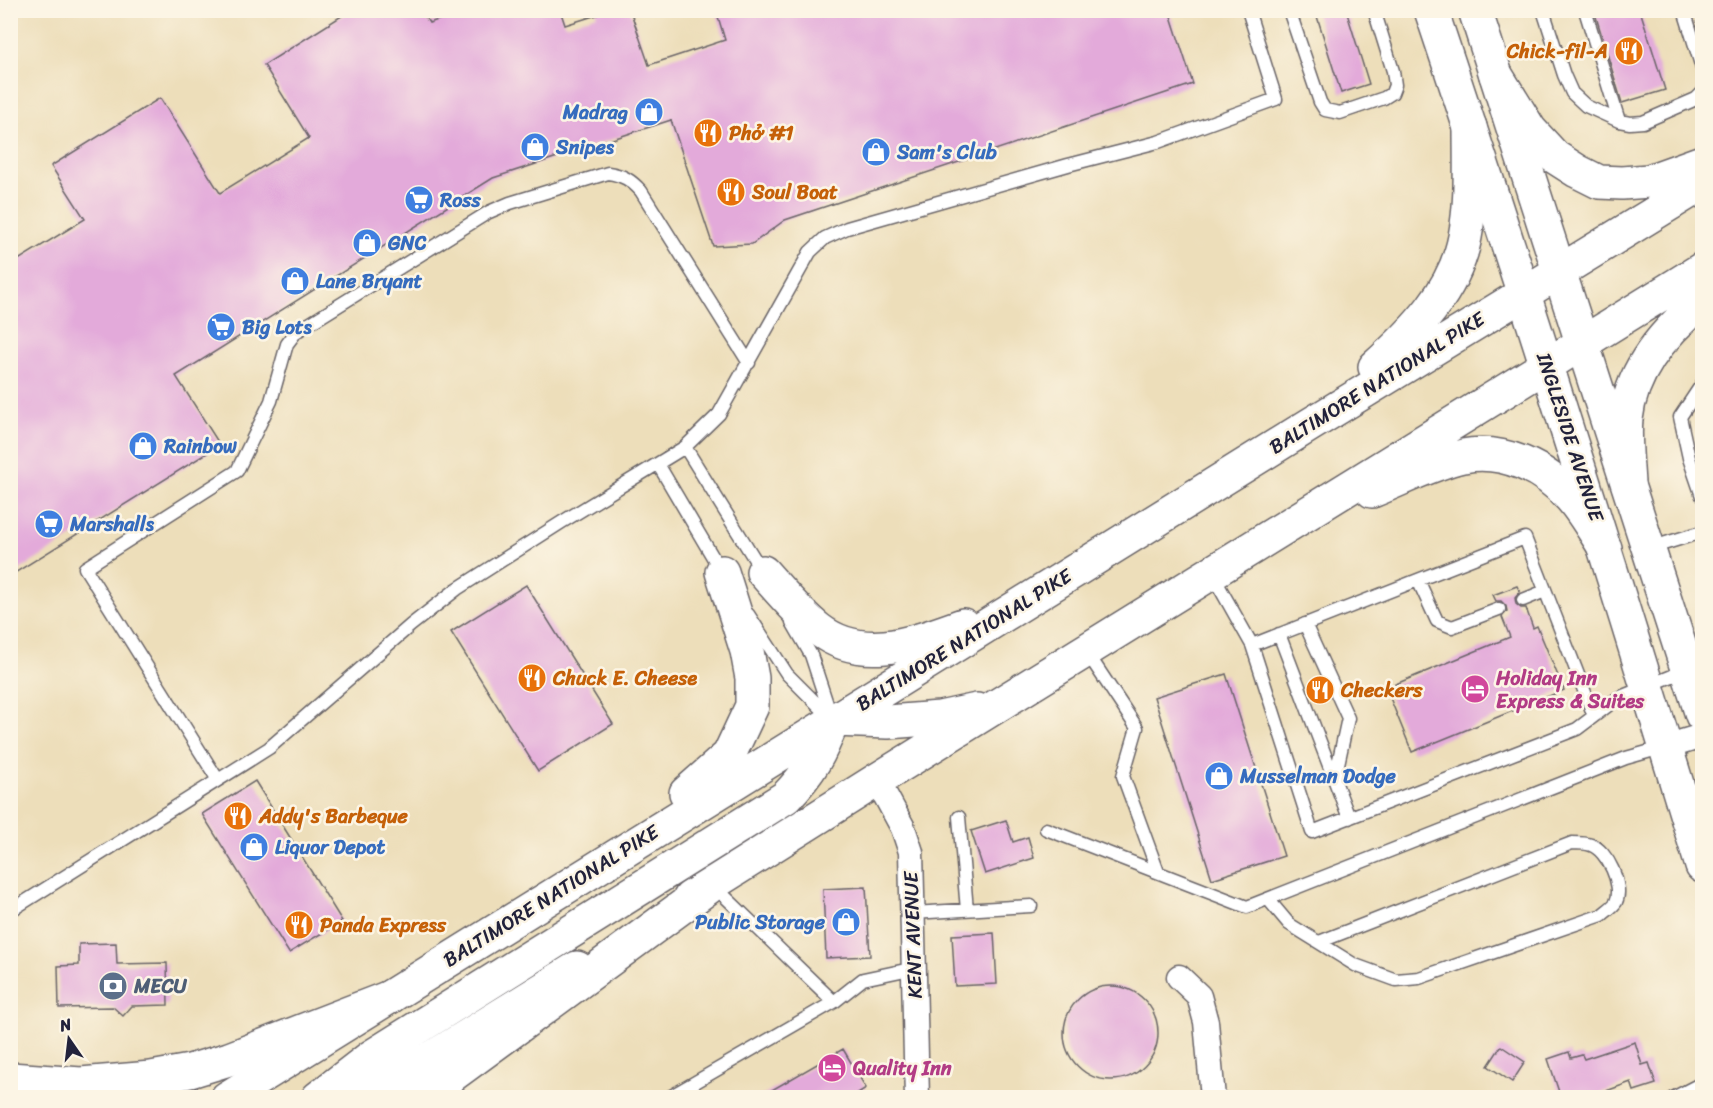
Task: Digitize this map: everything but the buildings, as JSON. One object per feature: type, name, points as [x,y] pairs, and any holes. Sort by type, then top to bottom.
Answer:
[{"type":"main road","name":"INGLESIDE AVENUE","points":[[1431,10],[1547,364],[1648,685],[1702,866]]},
{"type":"main road","name":"INGLESIDE AVENUE","points":[[1476,10],[1581,344],[1689,669],[1702,715]]},
{"type":"main road","points":[[1496,75],[1530,130],[1555,157],[1599,182],[1649,181],[1702,162]]},
{"type":"main road","points":[[1308,426],[1410,335],[1436,302],[1454,270],[1465,240],[1469,205],[1470,127]]},
{"type":"main road","name":"BALTIMORE NATIONAL PIKE","points":[[227,1098],[833,720],[1702,184]]},
{"type":"main road","points":[[367,1098],[1702,269]]},
{"type":"main road","points":[[1628,484],[1626,419],[1632,394],[1644,366],[1661,339],[1702,301]]},
{"type":"main road","points":[[1285,527],[1438,464],[1464,456],[1485,455],[1506,457],[1530,466],[1550,478],[1571,498],[1605,548]]},
{"type":"main road","points":[[615,856],[729,755],[752,706],[752,678],[747,651],[722,572]]},
{"type":"main road","points":[[763,572],[817,629],[837,642],[862,649],[885,648],[915,642],[1021,605]]},
{"type":"main road","points":[[318,1098],[371,1057],[786,797],[806,777],[822,749],[833,720],[888,722],[940,718],[997,705]]},
{"type":"main road","points":[[421,1098],[712,884]]},
{"type":"main road","points":[[10,1079],[81,1084],[151,1078],[190,1071],[229,1059],[390,996]]},
{"type":"street","points":[[1666,747],[1702,736]]},
{"type":"street","name":"KENT AVENUE","points":[[877,780],[903,828],[911,852],[917,1098]]},
{"type":"street","points":[[1179,977],[1199,996],[1206,1022],[1213,1098]]},
{"type":"lane","points":[[10,911],[269,748],[411,625],[458,589],[685,447],[719,414],[810,252],[825,238],[847,228],[970,192],[1158,142],[1276,99],[1248,10]]},
{"type":"lane","points":[[1289,10],[1320,102],[1325,110],[1340,113],[1384,98],[1392,93],[1395,85],[1394,71],[1374,10]]},
{"type":"lane","points":[[1544,10],[1563,75],[1572,93],[1586,106],[1619,122],[1643,122],[1696,99],[1702,93]]},
{"type":"lane","points":[[1585,10],[1619,122]]},
{"type":"lane","points":[[1685,14],[1702,68]]},
{"type":"lane","points":[[218,780],[84,568],[237,471],[271,401],[287,344],[296,332],[489,212],[510,203],[608,173],[621,175],[632,181],[641,191],[749,363]]},
{"type":"lane","points":[[1702,384],[1680,417],[1689,458],[1702,496]]},
{"type":"lane","points":[[685,447],[812,655],[833,720]]},
{"type":"lane","points":[[658,464],[722,572],[787,674],[833,720]]},
{"type":"lane","points":[[1649,549],[1702,532]]},
{"type":"lane","points":[[1252,645],[1525,538],[1594,716]]},
{"type":"lane","points":[[1212,573],[1252,645],[1312,832],[1577,729],[1618,698],[1689,669]]},
{"type":"lane","points":[[1419,580],[1437,621],[1452,627],[1499,609]]},
{"type":"lane","points":[[1523,600],[1545,591]]},
{"type":"lane","points":[[1305,624],[1348,718],[1334,779]]},
{"type":"lane","points":[[1279,634],[1349,818]]},
{"type":"lane","points":[[1086,651],[1137,728],[1124,776],[1158,872]]},
{"type":"lane","points":[[1046,828],[1247,907],[1626,758],[1666,747]]},
{"type":"lane","points":[[959,817],[967,910]]},
{"type":"lane","points":[[1268,899],[1289,924],[1355,965],[1396,980],[1419,978],[1602,915],[1616,902],[1619,887],[1610,864],[1601,850],[1590,844],[1572,843],[1319,942]]},
{"type":"lane","points":[[712,884],[834,1002]]},
{"type":"lane","points":[[913,913],[1031,906]]},
{"type":"lane","points":[[668,1098],[834,1002],[863,979],[915,968]]},
{"type":"lane","points":[[1673,1098],[1702,1083]]},
{"type":"place","name":"Chick-fil-A","points":[[1629,51]]},
{"type":"place","name":"Madrag","points":[[649,112]]},
{"type":"place","name":"Phở #1","points":[[708,133]]},
{"type":"place","name":"Snipes","points":[[535,147]]},
{"type":"place","name":"Sam's Club","points":[[876,152]]},
{"type":"place","name":"Soul Boat","points":[[731,192]]},
{"type":"place","name":"Ross","points":[[419,200]]},
{"type":"place","name":"GNC","points":[[367,243]]},
{"type":"place","name":"Lane Bryant","points":[[295,281]]},
{"type":"place","name":"Big Lots","points":[[221,327]]},
{"type":"place","name":"Rainbow","points":[[143,446]]},
{"type":"place","name":"Marshalls","points":[[49,524]]},
{"type":"place","name":"Chuck E. Cheese","points":[[532,678]]},
{"type":"place","name":"Holiday Inn Express & Suites","points":[[1475,689]]},
{"type":"place","name":"Checkers","points":[[1320,690]]},
{"type":"place","name":"Musselman Dodge","points":[[1219,776]]},
{"type":"place","name":"Addy's Barbeque","points":[[238,816]]},
{"type":"place","name":"Liquor Depot","points":[[254,847]]},
{"type":"place","name":"Public Storage","points":[[846,922]]},
{"type":"place","name":"Panda Express","points":[[299,925]]},
{"type":"place","name":"MECU","points":[[113,986]]},
{"type":"place","name":"Quality Inn","points":[[832,1068]]}]
